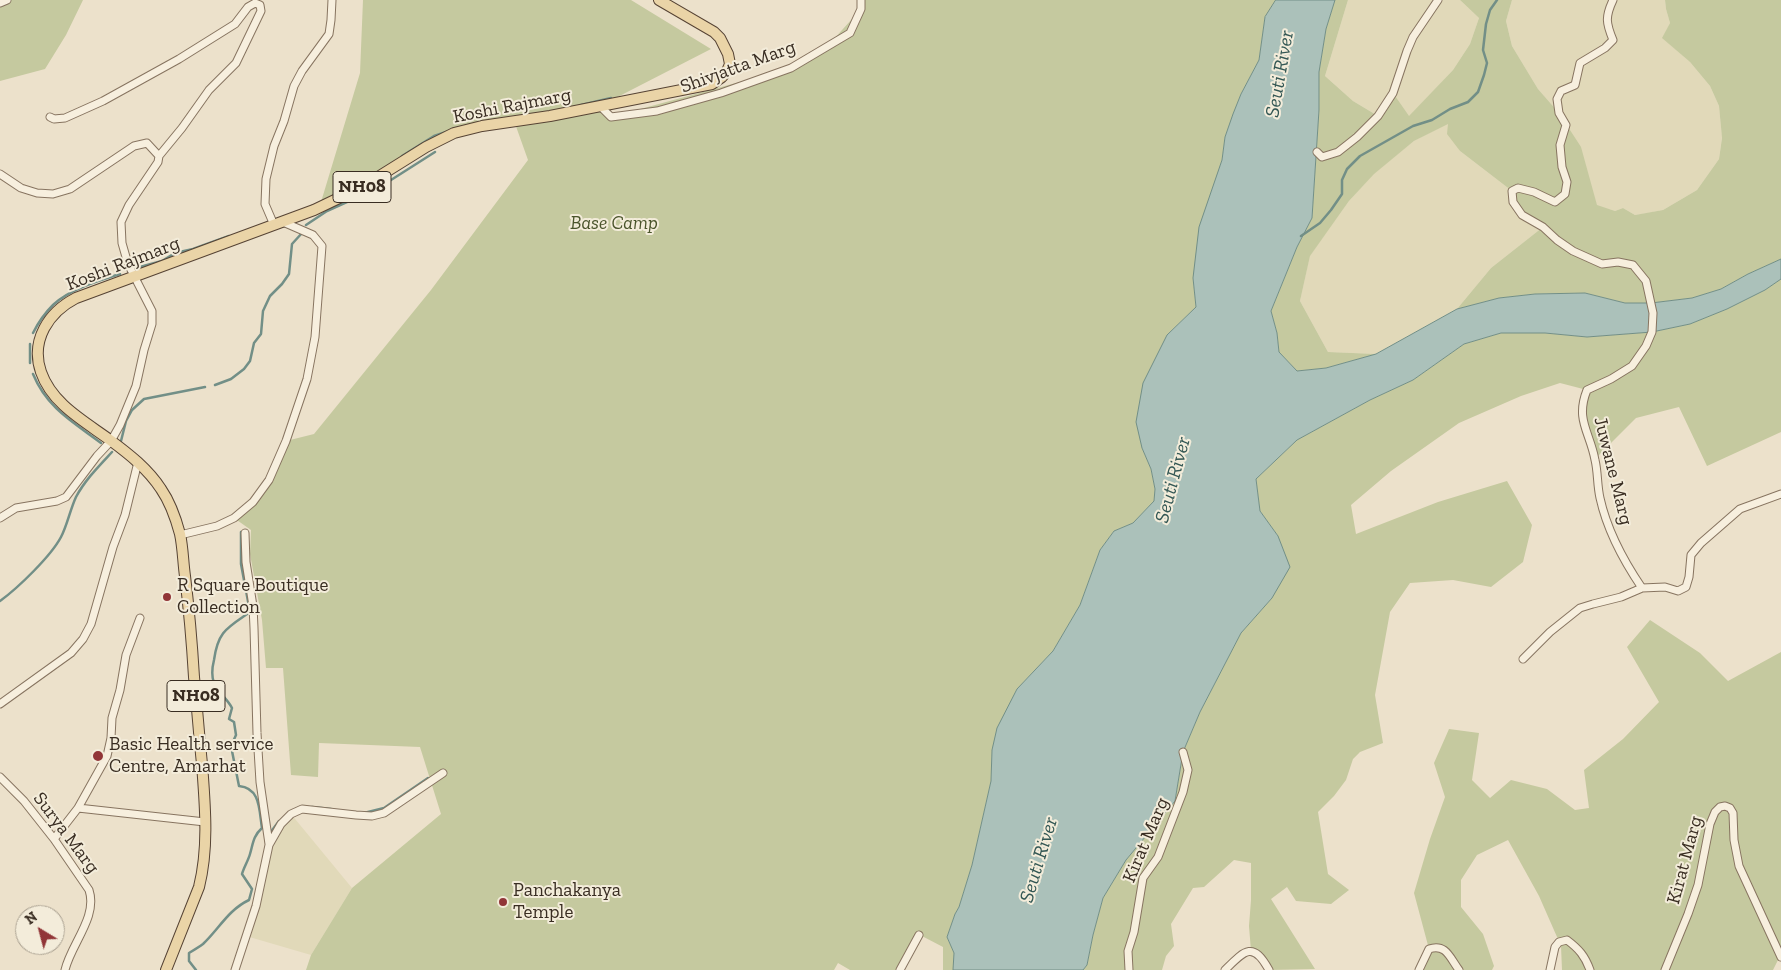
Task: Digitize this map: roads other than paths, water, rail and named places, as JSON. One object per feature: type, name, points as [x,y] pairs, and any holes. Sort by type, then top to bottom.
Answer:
[{"type":"main road","name":"Koshi Rajmarg","points":[[166,970],[199,887],[204,860],[205,822],[192,636],[180,535],[168,500],[150,475],[138,462],[71,412],[46,384],[39,364],[39,346],[44,327],[53,314],[65,304],[134,276],[321,207],[362,187],[426,147],[454,133],[482,126],[512,123],[712,84],[722,77],[730,64],[728,54],[720,38],[714,32],[659,0]]},
{"type":"street","points":[[0,3],[7,0]]},
{"type":"street","points":[[180,535],[218,526],[234,518],[253,502],[269,480],[279,459],[304,386],[315,337],[322,246],[313,234],[278,224],[264,204],[266,179],[274,146],[302,71],[329,34],[332,0]]},
{"type":"street","name":"Shivjatta Marg","points":[[600,106],[611,117],[657,111],[721,93],[791,68],[850,33],[861,9],[861,0]]},
{"type":"street","points":[[1317,152],[1322,157],[1338,152],[1357,137],[1378,116],[1393,93],[1406,51],[1413,37],[1438,0]]},
{"type":"street","name":"Juwane Marg","points":[[1613,0],[1607,12],[1607,27],[1613,40],[1605,48],[1580,63],[1575,85],[1561,91],[1556,99],[1558,113],[1566,126],[1560,145],[1562,167],[1567,182],[1565,194],[1555,202],[1534,192],[1518,188],[1512,191],[1513,202],[1522,215],[1543,227],[1557,240],[1574,251],[1602,264],[1618,262],[1633,265],[1646,281],[1654,312],[1652,332],[1646,346],[1632,366],[1611,379],[1587,390],[1582,401],[1582,413],[1595,459],[1600,497],[1611,531],[1628,568],[1642,588]]},
{"type":"street","points":[[0,518],[16,508],[29,504],[56,501],[66,497],[96,456],[111,441],[120,425],[136,386],[152,324],[152,311],[134,276],[122,243],[121,222],[129,205],[158,162],[159,156],[209,90],[236,63],[261,11],[260,5],[255,3],[248,8],[236,24],[103,102],[65,118],[54,119],[50,117]]},
{"type":"street","points":[[0,174],[21,188],[37,193],[53,194],[70,189],[134,146],[142,143],[147,142],[159,156]]},
{"type":"street","points":[[0,704],[71,653],[83,639],[91,624],[113,547],[125,515],[138,462]]},
{"type":"street","points":[[1523,659],[1550,632],[1580,608],[1621,597],[1642,588],[1665,587],[1678,591],[1686,587],[1689,577],[1690,555],[1701,543],[1740,509],[1781,494]]},
{"type":"street","points":[[246,533],[246,562],[253,606],[260,782],[270,844]]},
{"type":"street","points":[[54,839],[78,808],[107,756],[111,738],[112,718],[120,690],[126,655],[140,618]]},
{"type":"street","name":"Kirat Marg","points":[[1129,970],[1128,951],[1134,932],[1143,878],[1158,856],[1183,792],[1188,770],[1183,752]]},
{"type":"street","points":[[235,970],[256,906],[270,844],[281,824],[291,814],[302,809],[372,816],[384,813],[443,773]]},
{"type":"street","name":"Surya Marg","points":[[0,777],[24,801],[54,839],[89,890],[91,904],[88,916],[65,970]]},
{"type":"street","name":"Kirat Marg","points":[[1665,970],[1698,884],[1710,824],[1715,812],[1720,807],[1725,806],[1730,808],[1733,813],[1734,840],[1740,866],[1781,957]]},
{"type":"street","points":[[78,808],[205,822]]},
{"type":"street","points":[[900,970],[919,935]]},
{"type":"street","points":[[1550,970],[1555,947],[1559,942],[1567,940],[1581,951],[1590,970]]},
{"type":"street","points":[[1419,970],[1429,949],[1436,946],[1444,948],[1460,970]]},
{"type":"street","points":[[1225,970],[1245,952],[1251,951],[1257,952],[1269,970]]},
{"type":"water","name":"Seuti River","points":[[1276,0],[1335,0],[1326,29],[1319,72],[1319,110],[1312,218],[1297,247],[1271,311],[1277,333],[1279,352],[1297,371],[1326,368],[1376,354],[1457,309],[1499,298],[1535,294],[1585,293],[1625,303],[1651,303],[1692,298],[1721,289],[1781,259],[1781,279],[1765,290],[1727,309],[1690,324],[1652,332],[1587,337],[1545,333],[1501,333],[1464,344],[1413,380],[1370,400],[1297,440],[1256,479],[1260,511],[1278,536],[1290,567],[1272,598],[1241,633],[1200,712],[1183,752],[1175,801],[1126,860],[1103,898],[1087,965],[1083,970],[953,970],[954,953],[947,937],[972,865],[991,781],[992,750],[997,728],[1017,689],[1053,651],[1080,605],[1100,550],[1114,531],[1133,523],[1154,501],[1155,489],[1151,469],[1142,448],[1136,422],[1143,383],[1167,335],[1196,307],[1193,278],[1199,227],[1222,160],[1225,137],[1233,114],[1259,60],[1265,17]]},
{"type":"waterway","points":[[1301,236],[1320,223],[1331,210],[1342,194],[1342,180],[1347,169],[1360,156],[1413,126],[1432,120],[1450,109],[1468,102],[1478,92],[1487,63],[1483,50],[1486,24],[1490,10],[1497,0]]},
{"type":"waterway","points":[[581,105],[611,98]]},
{"type":"waterway","points":[[402,156],[434,136],[446,132]]},
{"type":"waterway","points":[[306,225],[327,211],[380,187],[435,152]]},
{"type":"waterway","points":[[215,385],[231,379],[244,369],[250,361],[254,343],[261,334],[263,311],[270,296],[289,274],[292,244],[302,233]]},
{"type":"waterway","points":[[136,268],[162,261],[175,253],[193,249],[229,236]]},
{"type":"waterway","points":[[33,333],[44,315],[59,300],[85,286],[120,274]]},
{"type":"waterway","points":[[30,344],[30,363]]},
{"type":"waterway","points":[[33,374],[53,405],[101,443]]},
{"type":"waterway","points":[[121,441],[126,421],[132,410],[144,399],[205,387]]},
{"type":"waterway","points":[[0,601],[34,571],[50,553],[63,533],[76,497],[92,473],[112,452]]},
{"type":"waterway","points":[[196,970],[189,961],[189,953],[203,944],[229,914],[249,900],[252,889],[242,874],[255,837],[262,828],[258,801],[251,791],[239,786],[231,746],[236,735],[234,722],[229,719],[232,708],[216,687],[212,674],[216,650],[221,636],[250,612],[241,564],[241,532]]},
{"type":"waterway","points":[[364,813],[384,808],[428,778]]},
{"type":"waterway","points":[[312,807],[331,809]]},
{"type":"waterway","points":[[270,833],[279,821]]},
{"type":"place","name":"R Square Boutique Collection","points":[[167,597]]},
{"type":"place","name":"Basic Health service Centre, Amarhat","points":[[98,756]]},
{"type":"place","name":"Panchakanya Temple","points":[[503,902]]},
{"type":"park label","name":"Base Camp","points":[[614,224]]}]
